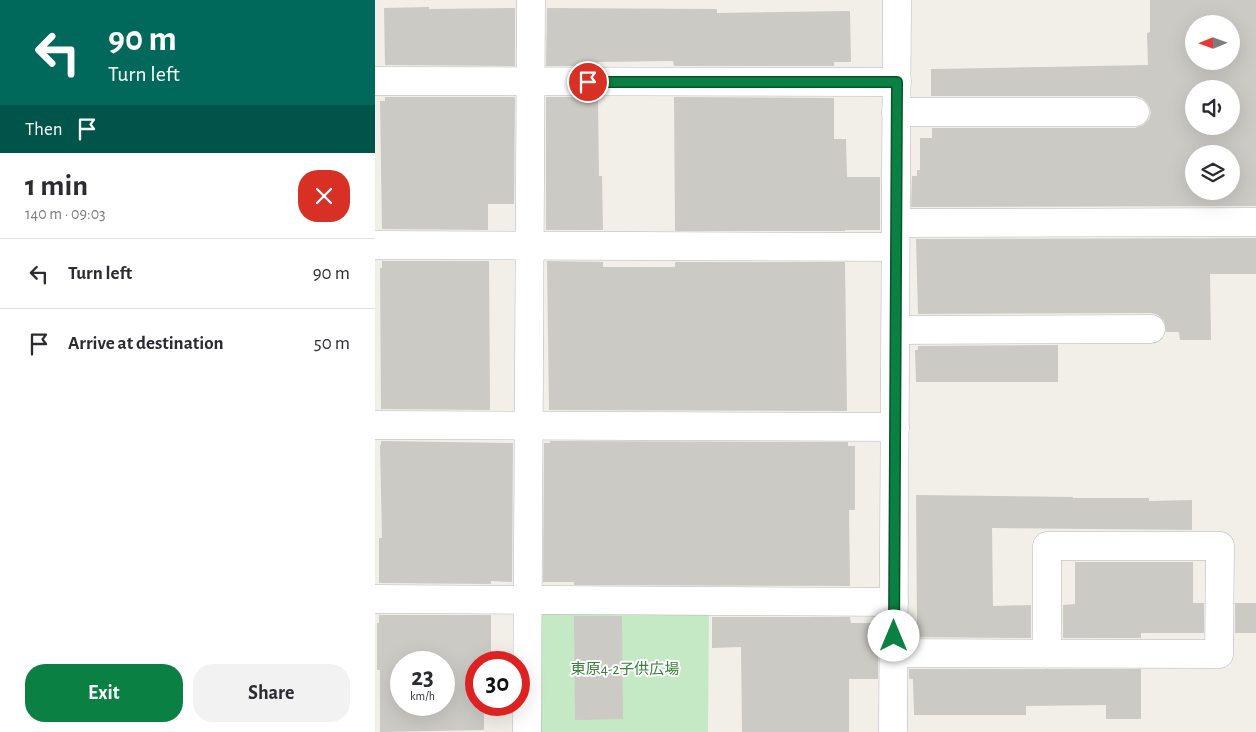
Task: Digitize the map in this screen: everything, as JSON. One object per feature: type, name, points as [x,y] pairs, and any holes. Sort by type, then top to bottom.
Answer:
[{"type":"street","points":[[527,732],[531,0]]},
{"type":"street","points":[[893,732],[897,0]]},
{"type":"street","points":[[375,82],[897,82]]},
{"type":"street","points":[[896,112],[1135,112]]},
{"type":"street","points":[[375,244],[529,245],[896,235],[1256,222]]},
{"type":"street","points":[[896,330],[1151,329]]},
{"type":"street","points":[[375,425],[895,427]]},
{"type":"street","points":[[894,653],[1047,654],[1219,654],[1220,546],[1047,546],[1047,654]]},
{"type":"street","points":[[375,599],[894,602]]},
{"type":"green space","name":"東原4-2子供広場","points":[[709,607],[708,732],[540,732],[540,612]]},
{"type":"building","points":[[1150,0],[1256,0],[1256,206],[911,207],[912,176],[917,176],[917,170],[920,170],[920,138],[932,138],[932,128],[1135,128],[1143,125],[1149,119],[1151,112],[1148,104],[1142,98],[1135,96],[931,96],[931,69],[1148,65],[1147,33],[1150,32]]},
{"type":"building","points":[[429,7],[429,9],[515,8],[515,66],[385,65],[384,8]]},
{"type":"building","points":[[547,8],[717,9],[717,13],[850,11],[851,62],[834,62],[834,66],[674,66],[673,61],[598,62],[598,66],[546,66]]},
{"type":"building","points":[[385,97],[515,97],[514,204],[488,204],[488,230],[382,229],[380,101],[385,101]]},
{"type":"building","points":[[546,97],[598,97],[599,176],[602,176],[603,230],[546,230]]},
{"type":"building","points":[[674,97],[834,98],[834,139],[846,139],[847,177],[880,177],[880,230],[675,231]]},
{"type":"building","points":[[1256,238],[1256,274],[1210,274],[1211,340],[1180,340],[1179,332],[1166,332],[1164,321],[1158,315],[1151,313],[918,314],[916,239]]},
{"type":"building","points":[[382,261],[489,261],[490,410],[381,409],[380,268],[382,268]]},
{"type":"building","points":[[547,261],[603,262],[603,267],[675,267],[675,262],[845,262],[847,411],[549,410]]},
{"type":"building","points":[[1058,345],[1058,382],[916,382],[915,350],[918,350],[918,346]]},
{"type":"building","points":[[381,441],[513,443],[512,582],[491,581],[491,584],[379,583],[379,538],[382,538]]},
{"type":"building","points":[[550,441],[848,442],[848,446],[855,446],[855,510],[849,510],[850,586],[574,585],[574,582],[543,582],[544,443],[550,443]]},
{"type":"building","points":[[916,495],[1149,498],[1149,501],[1192,500],[1192,530],[992,528],[993,606],[1031,605],[1031,638],[909,637],[909,623],[917,623]]},
{"type":"building","points":[[1075,562],[1193,562],[1193,603],[1204,603],[1204,633],[1141,633],[1141,638],[1063,638],[1063,605],[1075,604]]},
{"type":"building","points":[[1235,603],[1256,603],[1256,633],[1235,633]]},
{"type":"building","points":[[379,615],[491,615],[491,651],[465,651],[465,716],[484,716],[484,730],[380,732],[380,670],[377,670],[377,623],[379,623]]},
{"type":"building","points":[[574,616],[622,616],[623,719],[575,720]]},
{"type":"building","points":[[712,617],[850,617],[851,623],[878,623],[878,679],[849,679],[849,732],[742,732],[741,647],[712,648]]},
{"type":"building","points":[[909,669],[1141,669],[1141,719],[1106,719],[1106,705],[1026,706],[1026,715],[914,715],[913,679],[909,679]]},
{"type":"route","points":[[588,82],[897,82],[894,636]]}]
